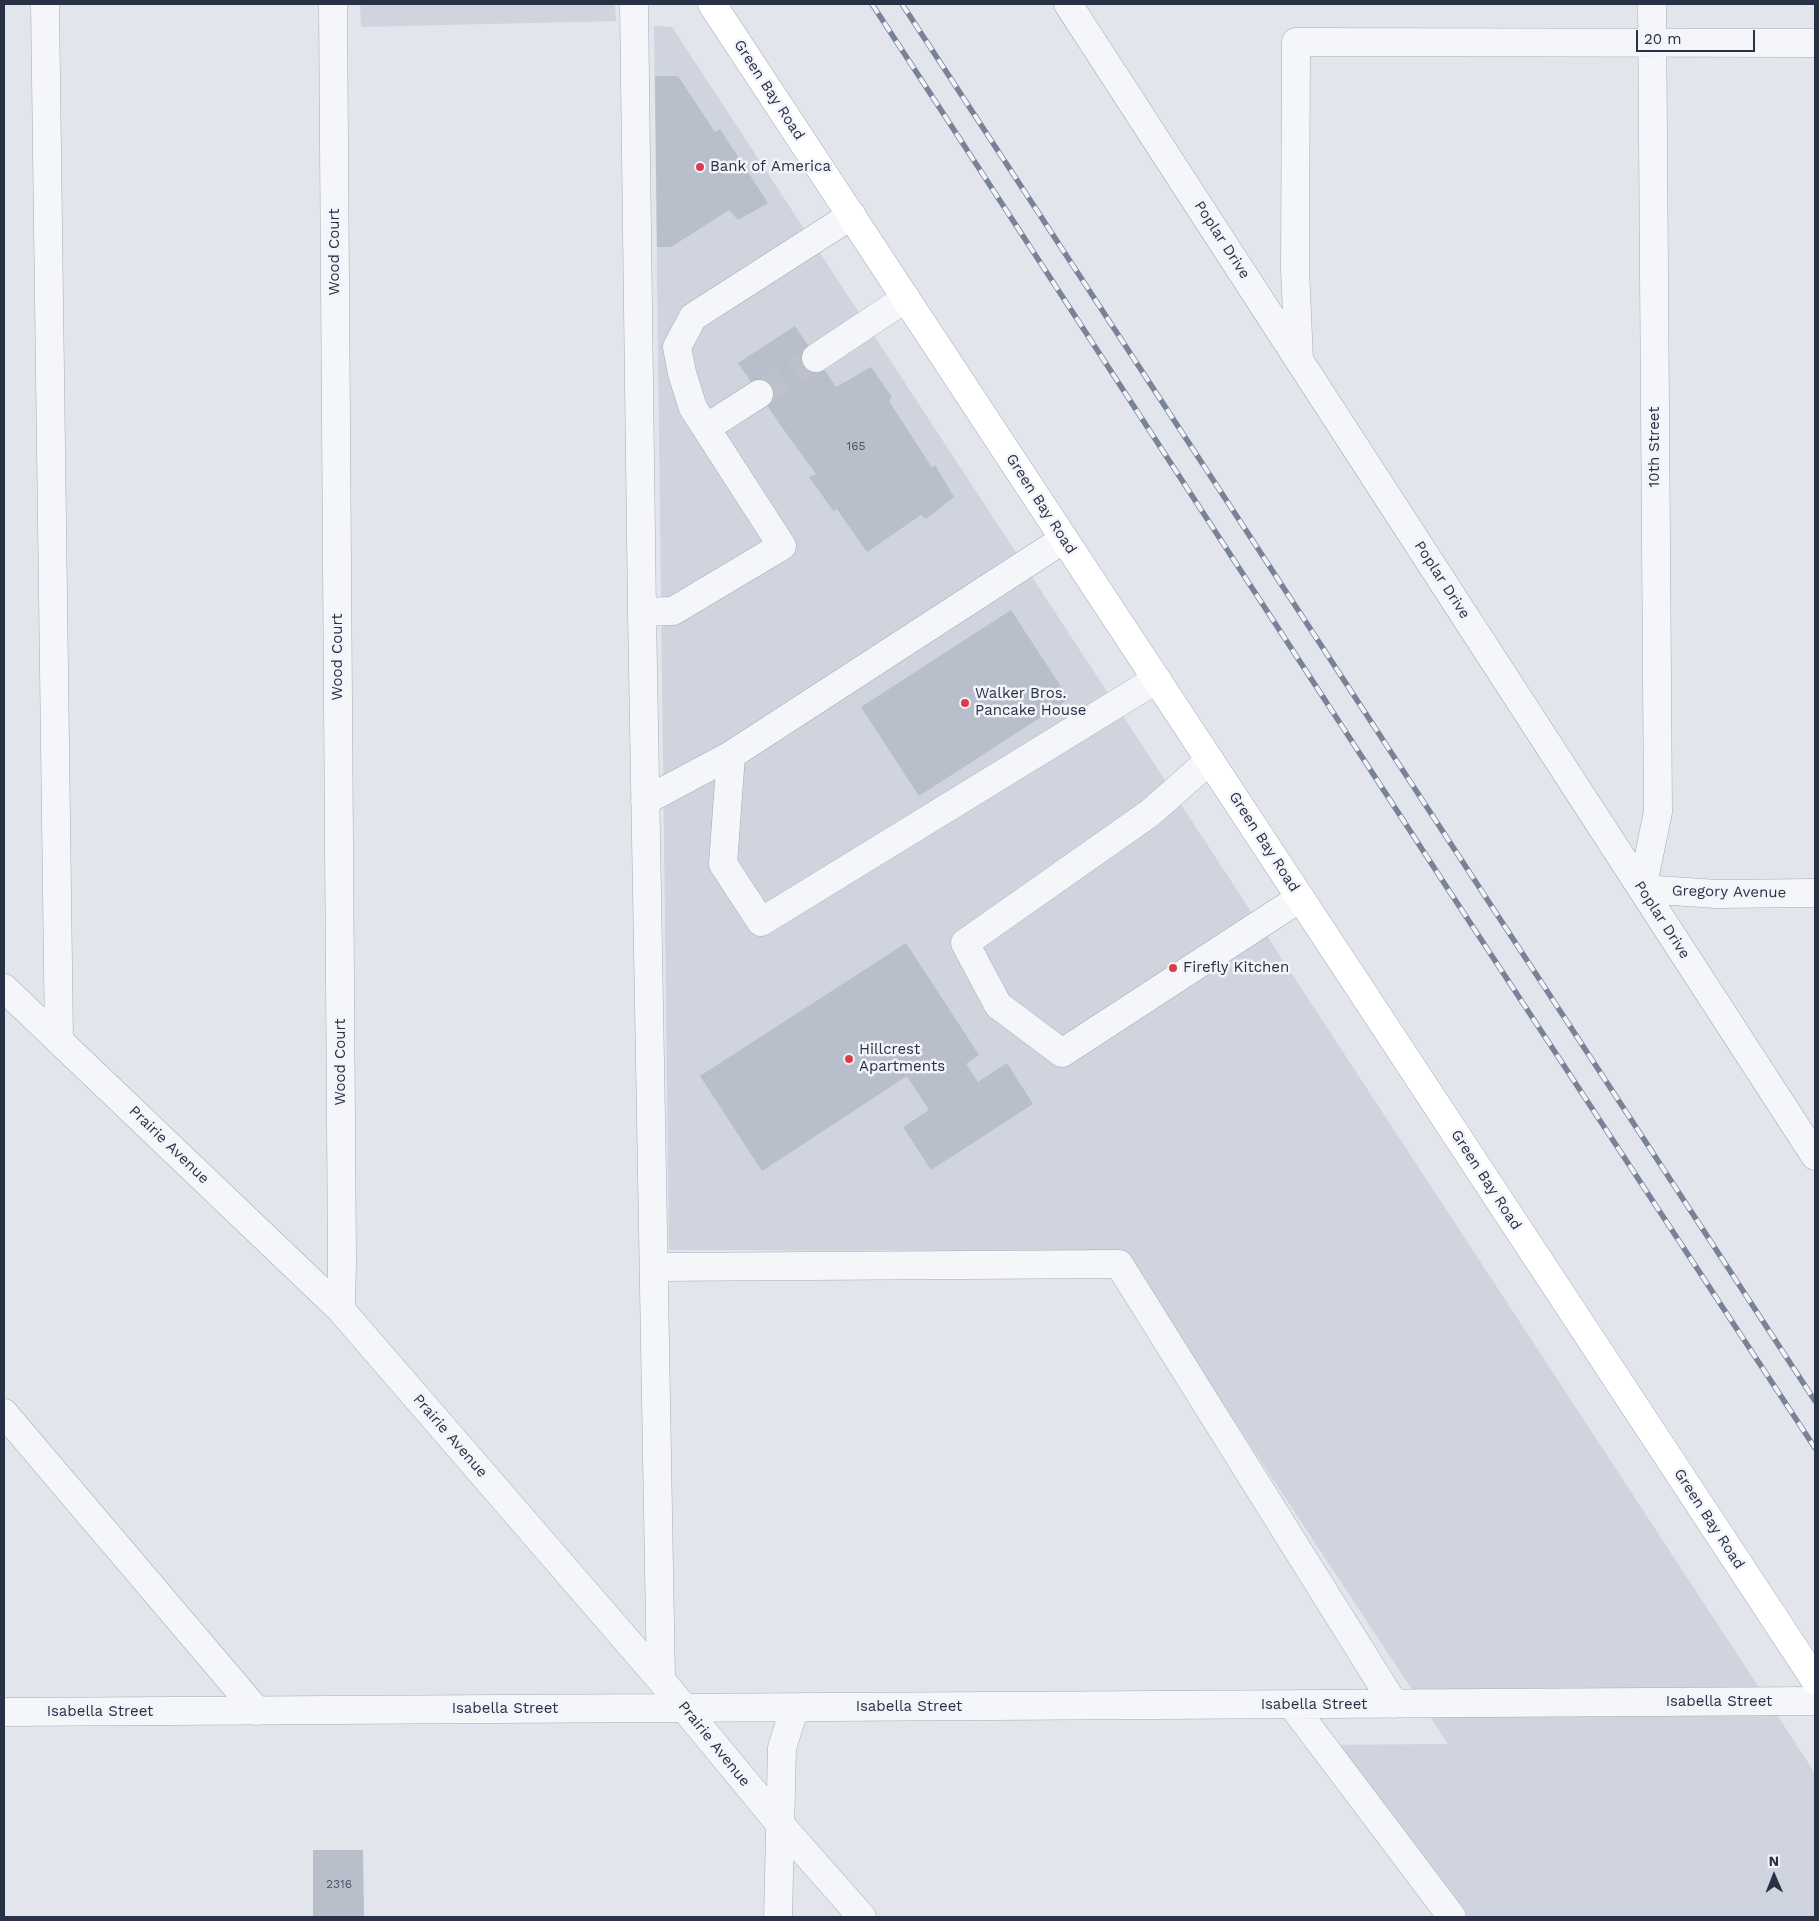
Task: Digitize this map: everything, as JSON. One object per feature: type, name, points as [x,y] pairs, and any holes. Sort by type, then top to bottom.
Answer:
[{"type":"main road","name":"Green Bay Road","points":[[712,4],[1815,1680]]},
{"type":"street","points":[[45,4],[59,1040]]},
{"type":"street","name":"Wood Court","points":[[333,4],[341,1310]]},
{"type":"street","points":[[634,4],[642,612],[661,1680]]},
{"type":"street","name":"Poplar Drive","points":[[1068,4],[1815,1156]]},
{"type":"street","name":"10th Street","points":[[1642,889],[1658,812],[1652,4]]},
{"type":"street","points":[[1299,360],[1295,269],[1296,42],[1815,43]]},
{"type":"street","points":[[642,612],[673,612],[782,546],[693,408],[682,373],[677,347],[693,317],[852,215]]},
{"type":"street","points":[[816,358],[906,298]]},
{"type":"street","points":[[706,428],[759,394]]},
{"type":"street","points":[[646,801],[731,755],[1064,540]]},
{"type":"street","points":[[731,755],[723,864],[761,922],[1157,679]]},
{"type":"street","points":[[1210,760],[1150,813],[964,943],[998,1005],[1062,1053],[1300,898]]},
{"type":"street","name":"Gregory Avenue","points":[[1642,889],[1716,894],[1815,893]]},
{"type":"street","name":"Prairie Avenue","points":[[4,988],[341,1310],[661,1680],[780,1824],[862,1917]]},
{"type":"street","points":[[654,1266],[1119,1264],[1394,1704]]},
{"type":"street","points":[[4,1413],[258,1711]]},
{"type":"street","name":"Isabella Street","points":[[4,1712],[1815,1701]]},
{"type":"street","points":[[1292,1705],[1452,1917]]},
{"type":"street","points":[[778,1917],[782,1748],[792,1716],[801,1707]]},
{"type":"shaded area","points":[[360,4],[615,4],[616,21],[361,27]]},
{"type":"shaded area","points":[[654,26],[672,27],[1815,1773],[1815,1917],[1445,1917],[1316,1745],[1448,1744],[1122,1251],[669,1250]]},
{"type":"building","name":"Bank of America","points":[[655,76],[678,76],[715,132],[720,129],[768,203],[738,220],[729,210],[671,247],[657,247]]},
{"type":"building","points":[[795,326],[836,387],[871,367],[892,397],[889,401],[932,468],[935,465],[954,497],[926,519],[921,515],[867,552],[836,508],[834,512],[809,477],[816,474],[738,363]]},
{"type":"building","name":"Walker Bros. Pancake House","points":[[1011,610],[1069,699],[919,796],[861,707]]},
{"type":"building","name":"Hillcrest Apartments","points":[[906,943],[979,1055],[966,1064],[978,1082],[1007,1063],[1033,1104],[931,1170],[903,1127],[929,1110],[907,1076],[762,1171],[700,1076]]},
{"type":"building","points":[[313,1850],[363,1850],[364,1917],[313,1917]]},
{"type":"tunnel","points":[[759,394],[816,358]]},
{"type":"railway","points":[[872,4],[1446,886],[1815,1448]]},
{"type":"railway","points":[[902,4],[1815,1401]]},
{"type":"place","name":"Bank of America","points":[[700,167]]},
{"type":"place","name":"Walker Bros. Pancake House","points":[[965,703]]},
{"type":"place","name":"Firefly Kitchen","points":[[1173,968]]},
{"type":"place","name":"Hillcrest Apartments","points":[[849,1059]]}]
